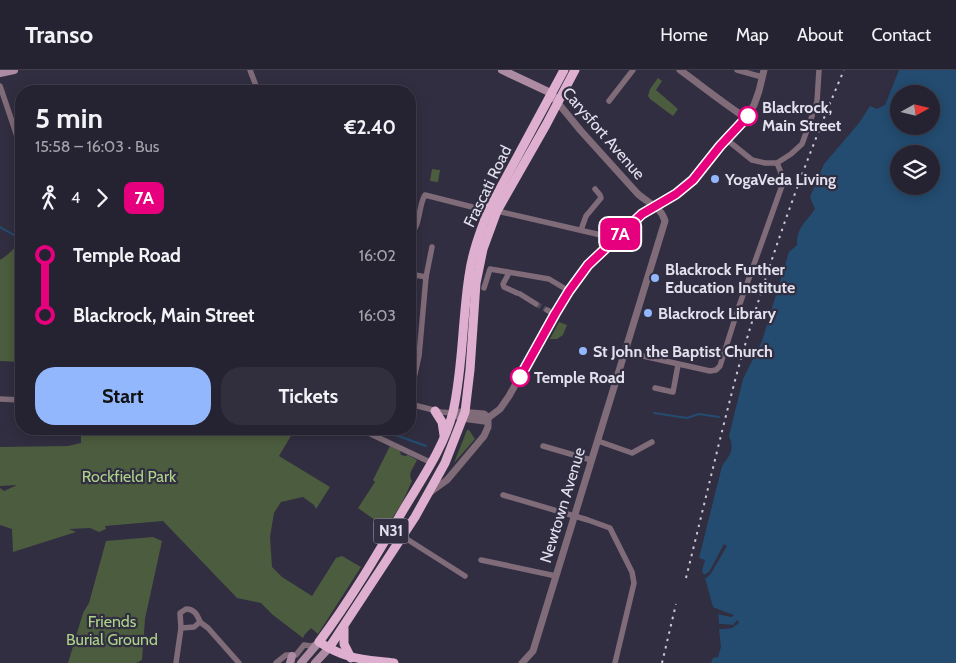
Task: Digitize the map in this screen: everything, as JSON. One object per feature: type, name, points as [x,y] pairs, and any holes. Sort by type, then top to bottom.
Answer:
[{"type":"highway","name":"Frascati Road","points":[[452,413],[460,368],[469,276],[475,247],[564,70]]},
{"type":"highway","name":"Frascati Road","points":[[463,415],[470,370],[477,278],[492,211],[558,103],[575,70]]},
{"type":"highway","points":[[435,411],[442,422],[444,438]]},
{"type":"highway","name":"N31","points":[[319,642],[335,622],[432,463],[444,438],[452,413]]},
{"type":"highway","name":"N31","points":[[329,648],[344,628],[427,495],[445,463],[463,415]]},
{"type":"highway","points":[[344,628],[344,644],[351,658]]},
{"type":"highway","points":[[319,642],[351,658],[394,663]]},
{"type":"main road","points":[[0,73],[14,70]]},
{"type":"main road","name":"Carysfort Avenue","points":[[502,70],[551,93],[558,103]]},
{"type":"main road","points":[[301,663],[319,642]]},
{"type":"main road","points":[[315,663],[329,648]]},
{"type":"street","points":[[250,70],[256,85]]},
{"type":"street","points":[[609,102],[634,70]]},
{"type":"street","points":[[680,70],[706,91],[746,118]]},
{"type":"street","points":[[488,417],[500,409],[514,388],[555,314],[588,265],[642,214],[676,194],[693,180],[746,118],[754,105],[763,74],[737,70]]},
{"type":"street","points":[[726,140],[752,160],[765,163],[777,163],[791,154],[802,144],[817,102],[819,70]]},
{"type":"street","points":[[0,86],[15,130]]},
{"type":"street","name":"Carysfort Avenue","points":[[558,103],[580,131],[645,202],[654,206]]},
{"type":"street","points":[[625,352],[710,371],[716,370],[720,366],[738,309],[784,180],[777,163]]},
{"type":"street","points":[[581,230],[586,216],[601,198],[595,189]]},
{"type":"street","points":[[416,226],[422,199],[425,195],[601,235],[611,242]]},
{"type":"street","name":"Newtown Avenue","points":[[522,663],[533,652],[664,224],[665,220],[662,212],[654,206]]},
{"type":"street","points":[[416,369],[419,356],[426,277],[432,246]]},
{"type":"street","points":[[484,288],[490,269],[549,280],[569,291]]},
{"type":"street","points":[[509,272],[504,287],[536,304]]},
{"type":"street","points":[[416,275],[426,277]]},
{"type":"street","points":[[547,310],[555,314]]},
{"type":"street","points":[[655,388],[673,392],[678,365]]},
{"type":"street","points":[[0,399],[15,400]]},
{"type":"street","points":[[416,406],[435,411],[463,415],[484,414],[488,417]]},
{"type":"street","points":[[427,495],[447,480],[462,463],[487,431],[488,417]]},
{"type":"street","points":[[373,435],[432,463]]},
{"type":"street","points":[[598,441],[632,453],[652,442]]},
{"type":"street","points":[[543,446],[592,460]]},
{"type":"street","points":[[503,495],[610,528],[634,583],[615,663]]},
{"type":"street","points":[[402,536],[465,576]]},
{"type":"street","points":[[481,560],[556,576]]},
{"type":"street","points":[[176,663],[180,613],[186,609],[191,609],[198,615],[200,622],[208,628],[239,663]]},
{"type":"street","points":[[180,628],[194,627],[200,622]]},
{"type":"street","points":[[276,663],[286,655],[291,660],[304,645],[310,646],[319,642]]},
{"type":"green space","points":[[658,78],[662,81],[656,90],[678,109],[673,116],[648,96],[650,89]]},
{"type":"green space","points":[[432,169],[440,170],[438,182],[430,181]]},
{"type":"green space","points":[[15,248],[15,362],[0,361],[0,260]]},
{"type":"green space","points":[[559,322],[567,325],[563,335],[557,339],[550,339]]},
{"type":"green space","points":[[467,430],[475,439],[454,463]]},
{"type":"green space","name":"Rockfield Park","points":[[81,435],[291,435],[279,456],[330,487],[316,509],[314,505],[303,497],[281,502],[274,513],[270,537],[272,567],[282,577],[312,596],[336,558],[342,556],[361,567],[318,634],[311,628],[303,638],[273,615],[261,603],[237,598],[163,521],[105,526],[106,529],[99,532],[90,528],[69,529],[76,532],[13,552],[12,529],[0,525],[0,488],[4,491],[17,485],[0,486],[0,447],[68,446],[81,443]]},
{"type":"green space","points":[[390,446],[400,451],[401,455],[408,455],[417,460],[411,473],[412,481],[402,503],[386,528],[358,508],[375,482],[373,480]]},
{"type":"green space","name":"Friends Burial Ground","points":[[153,537],[162,541],[145,619],[142,660],[136,663],[68,663],[83,613],[89,603],[106,541]]},
{"type":"water","points":[[899,70],[956,70],[956,663],[711,663],[713,658],[718,657],[721,647],[719,629],[732,628],[733,625],[719,624],[718,614],[732,617],[713,607],[705,578],[708,577],[709,572],[704,575],[702,571],[705,560],[699,558],[722,466],[732,449],[729,436],[743,379],[762,341],[789,252],[797,245],[800,229],[815,209],[810,197],[824,164],[859,123],[870,106],[877,109],[885,105],[890,92],[890,135],[940,135],[940,85],[893,85]]},
{"type":"pier","points":[[724,544],[727,546],[710,575],[705,578],[704,575],[709,572]]},
{"type":"pier","points":[[715,608],[734,615],[732,617],[718,614],[719,624],[733,625],[737,620],[739,623],[732,628],[719,629]]},
{"type":"waterway","points":[[0,227],[15,236]]},
{"type":"waterway","points":[[654,413],[687,418],[699,414],[719,417]]},
{"type":"waterway","points":[[396,435],[426,446]]},
{"type":"tunnel","points":[[536,304],[547,310]]},
{"type":"railway","points":[[686,578],[737,373],[760,296],[799,182],[844,70]]},
{"type":"railway","points":[[662,663],[676,604]]},
{"type":"bus line","name":"7A","points":[[520,377],[555,314],[588,265],[642,214],[676,194],[693,180],[720,146],[748,116]]},
{"type":"place","name":"Blackrock, Main Street","points":[[748,116]]},
{"type":"place","name":"YogaVeda Living","points":[[715,179]]},
{"type":"place","name":"Blackrock Further Education Institute","points":[[655,278]]},
{"type":"place","name":"Blackrock Library","points":[[648,313]]},
{"type":"place","name":"St John the Baptist Church","points":[[583,351]]},
{"type":"place","name":"Temple Road","points":[[520,377]]}]
